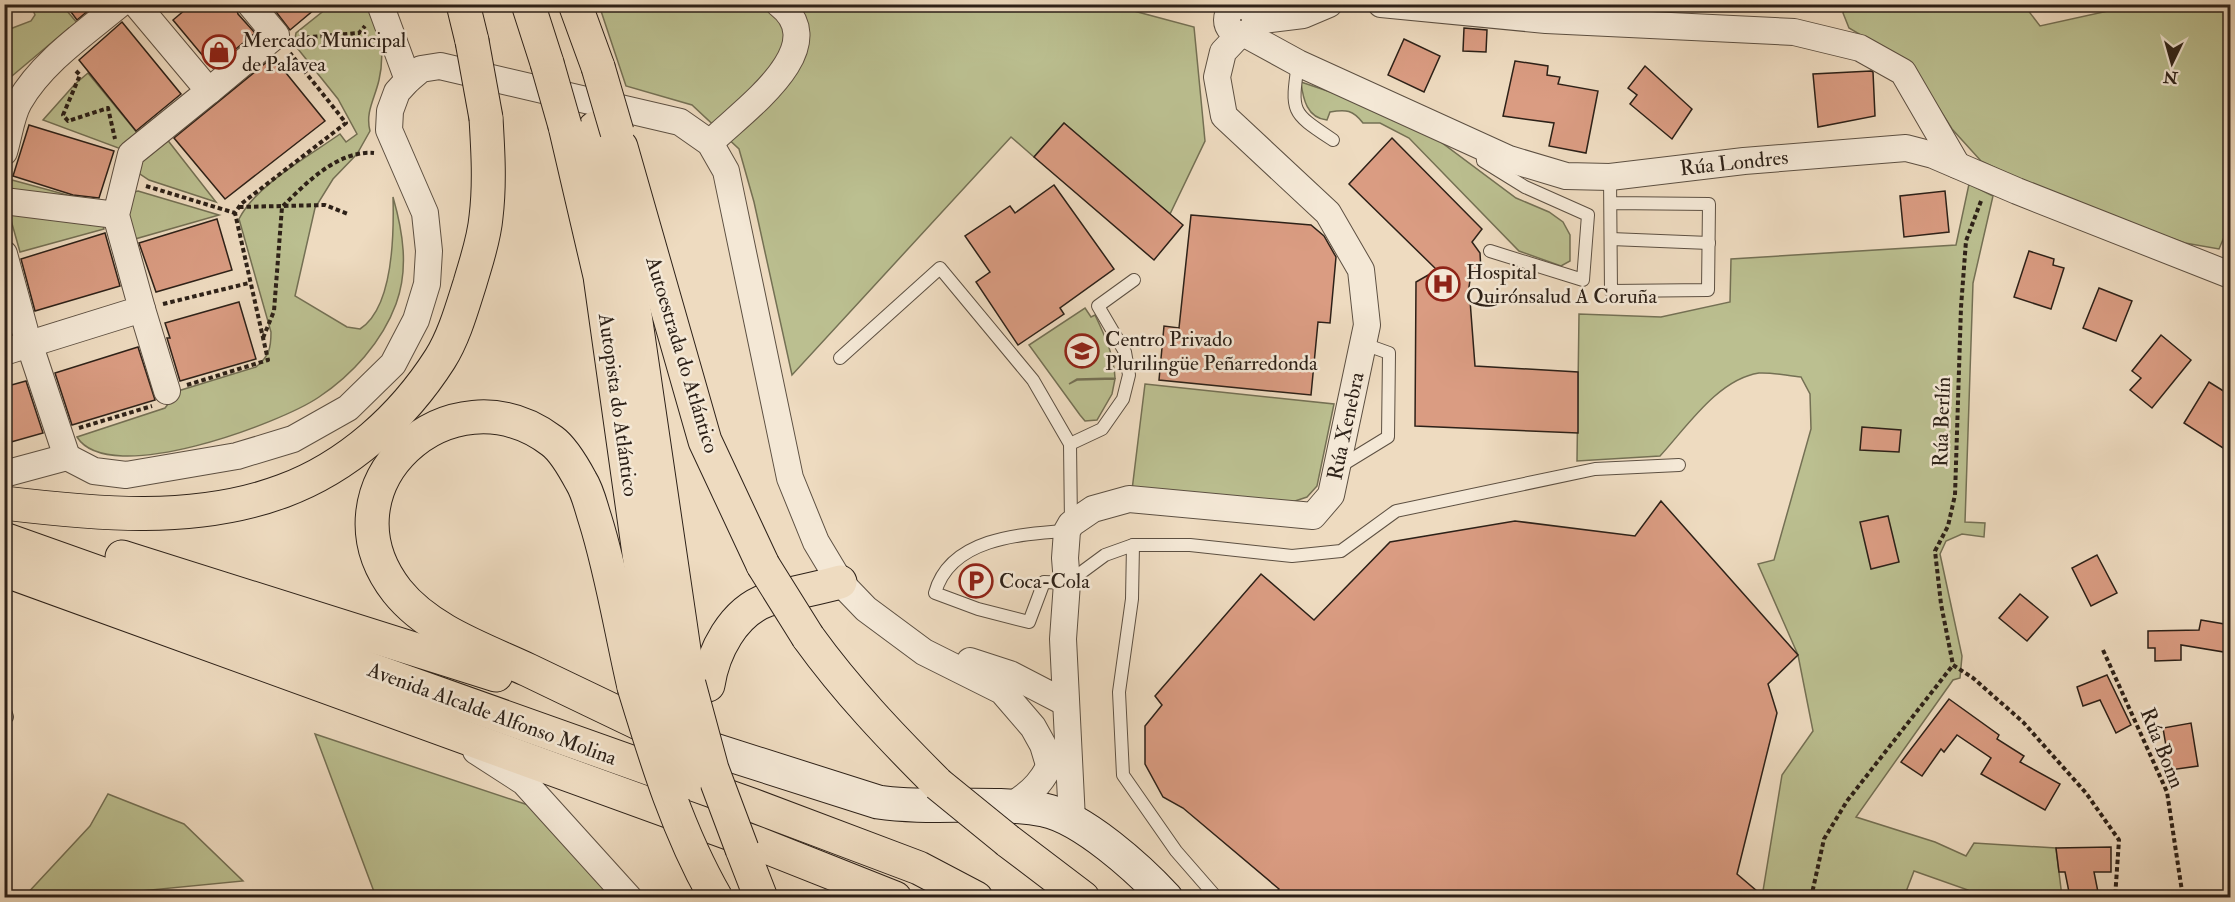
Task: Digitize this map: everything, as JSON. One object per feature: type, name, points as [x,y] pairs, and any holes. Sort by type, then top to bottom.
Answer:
[{"type":"highway","points":[[4,503],[85,513],[125,513],[231,505],[283,491],[312,477],[383,430],[415,393],[441,357],[460,313],[486,219],[489,174],[486,118],[463,4]]},
{"type":"highway","name":"Autoestrada do Atlántico","points":[[528,4],[574,64],[592,129]]},
{"type":"highway","points":[[559,4],[574,64]]},
{"type":"highway","name":"Autoestrada do Atlántico","points":[[575,4],[574,64],[592,129],[705,441],[763,564],[808,637],[836,676],[870,716],[938,784],[1008,841],[1083,897]]},
{"type":"highway","name":"Autopista do Atlántico","points":[[592,129],[600,276],[650,632],[674,685]]},
{"type":"highway","points":[[651,729],[467,643],[423,615],[397,590],[382,564],[371,529],[375,505],[384,472],[424,432],[449,422],[475,418],[503,419],[528,428],[553,441],[583,483],[603,543],[674,685],[712,769],[761,897]]},
{"type":"highway","points":[[4,521],[486,672],[651,729]]},
{"type":"highway","name":"Avenida Alcalde Alfonso Molina","points":[[4,539],[752,805],[919,868],[976,897]]},
{"type":"highway","name":"Avenida Alcalde Alfonso Molina","points":[[4,570],[770,848],[896,897]]},
{"type":"highway","points":[[674,685],[711,663],[738,619],[752,608],[766,600],[840,582]]},
{"type":"highway","points":[[674,685],[663,779],[697,865],[716,897]]},
{"type":"highway","points":[[674,685],[684,782],[729,897]]},
{"type":"main road","points":[[651,729],[878,802],[907,806],[1010,806],[1046,811],[1072,820],[1141,871],[1166,897]]},
{"type":"street","points":[[4,152],[18,103],[35,81],[60,54],[120,4]]},
{"type":"street","points":[[136,4],[209,91]]},
{"type":"street","points":[[166,391],[116,215],[123,179],[130,154],[276,35],[249,4]]},
{"type":"street","points":[[710,143],[777,80],[790,61],[797,39],[795,25],[779,4]]},
{"type":"street","points":[[1251,17],[1303,15],[1329,4]]},
{"type":"street","points":[[1381,4],[1546,20],[1794,32],[1860,48],[1903,72],[1958,165]]},
{"type":"street","points":[[381,8],[408,80]]},
{"type":"street","name":"Rúa Londres","points":[[1251,17],[1298,63],[1509,159],[1566,176],[1610,177],[1744,161],[1906,148],[1958,165],[1989,180],[2230,275]]},
{"type":"street","name":"Rúa Xenebra","points":[[1069,527],[1093,508],[1129,499],[1313,516],[1331,495],[1367,325],[1361,270],[1328,213],[1224,116],[1216,77],[1223,52],[1251,17]]},
{"type":"street","points":[[4,254],[64,448],[94,471],[126,475],[237,456],[293,439],[348,408],[393,364],[416,320],[427,284],[429,251],[425,213],[389,130],[390,111],[397,92],[421,69],[440,66],[680,122],[710,143],[726,171],[790,478],[816,542],[840,582],[866,609],[897,631],[1006,683],[1066,703]]},
{"type":"street","points":[[4,201],[116,215]]},
{"type":"street","points":[[4,352],[142,309]]},
{"type":"street","points":[[4,474],[64,448]]},
{"type":"street","points":[[1069,527],[1065,558],[1067,583],[1064,639],[1072,820]]},
{"type":"street","points":[[1006,683],[1033,677],[1052,663],[1064,639]]},
{"type":"street","points":[[1006,683],[1043,745],[1050,768]]},
{"type":"street","points":[[1010,806],[1036,788],[1050,768],[1057,749],[1066,703]]},
{"type":"street","points":[[445,731],[524,782],[629,897]]},
{"type":"lane","points":[[1298,63],[1293,101],[1303,120],[1333,140]]},
{"type":"lane","points":[[1482,147],[1483,161],[1525,187],[1588,215],[1583,280],[1490,251]]},
{"type":"lane","points":[[1610,177],[1611,291],[1708,290],[1709,204],[1611,203]]},
{"type":"lane","points":[[1611,239],[1709,243]]},
{"type":"lane","points":[[840,358],[940,268],[1033,380],[1070,444],[1069,527],[1015,534],[969,550],[940,577],[935,593],[978,609],[1029,622],[1044,582],[1067,583],[1105,555],[1133,545],[1190,545],[1292,556],[1341,551],[1396,511],[1595,469],[1679,465]]},
{"type":"lane","points":[[1070,444],[1102,429],[1123,399],[1129,375],[1125,352],[1098,306],[1134,280]]},
{"type":"lane","points":[[1338,468],[1388,437],[1389,353],[1364,344]]},
{"type":"lane","points":[[1133,545],[1132,599],[1119,692],[1123,775],[1176,851],[1217,897]]},
{"type":"lane","points":[[4,708],[7,717],[4,718]]},
{"type":"path","points":[[4,16],[12,4]]},
{"type":"path","points":[[276,35],[310,39],[359,33],[381,8]]},
{"type":"path","points":[[64,448],[73,436],[71,430],[169,400],[166,391],[268,360],[235,213],[238,207],[346,123],[276,35]]},
{"type":"path","points":[[60,54],[80,75],[63,115],[68,121],[108,108],[116,140],[130,154]]},
{"type":"path","points":[[263,338],[274,311],[282,207],[312,176],[359,152],[380,154]]},
{"type":"path","points":[[123,179],[235,213]]},
{"type":"path","name":"Rúa Berlín","points":[[1953,665],[1941,604],[1935,551],[1948,526],[1955,495],[1961,307],[1966,241],[1989,180]]},
{"type":"path","points":[[238,207],[325,205],[348,214]]},
{"type":"path","points":[[142,309],[249,283]]},
{"type":"path","name":"Rúa Bonn","points":[[2103,650],[2167,792],[2183,897]]},
{"type":"path","points":[[1811,897],[1824,839],[1847,801],[1953,665],[1973,678],[2023,722],[2093,802],[2119,840],[2115,897]]},
{"type":"green space","points":[[1845,4],[2024,5],[2040,26],[2135,5],[2230,5],[2230,223],[2219,249],[2185,243],[2059,198],[1981,161],[1952,129],[1920,78],[1888,51],[1849,28],[1843,13]]},
{"type":"green space","points":[[31,5],[62,5],[78,24],[71,30],[69,28],[12,76],[5,67],[5,35],[10,29],[31,21],[35,15]]},
{"type":"green space","points":[[331,5],[371,5],[381,42],[381,71],[370,111],[370,131],[357,154],[333,179],[315,208],[295,296],[347,327],[360,329],[371,318],[380,304],[390,268],[393,197],[402,237],[403,264],[400,291],[390,318],[365,356],[343,379],[319,397],[299,408],[234,435],[196,446],[158,454],[123,456],[95,451],[77,437],[165,408],[178,391],[256,367],[266,356],[270,348],[271,332],[239,219],[258,194],[284,172],[340,134],[346,142],[357,134],[338,99],[294,44],[296,33]]},
{"type":"green space","points":[[599,5],[1139,5],[1134,11],[1194,27],[1205,141],[1170,214],[1064,123],[1034,157],[1011,137],[792,375],[754,202],[739,149],[692,105],[626,86]]},
{"type":"green space","points":[[88,73],[139,135],[121,149],[43,120]]},
{"type":"green space","points":[[1301,82],[1357,101],[1430,134],[1516,198],[1549,212],[1563,222],[1570,235],[1570,261],[1561,266],[1519,251],[1409,138],[1380,123],[1363,123],[1356,115],[1349,112],[1330,112],[1327,120],[1315,116],[1307,107]]},
{"type":"green space","points":[[166,138],[216,202],[149,180],[137,172],[136,164]]},
{"type":"green space","points":[[12,180],[97,203],[104,229],[20,252],[7,206]]},
{"type":"green space","points":[[1969,184],[1993,196],[1973,283],[1965,522],[1985,523],[1984,537],[1962,534],[1946,541],[1940,554],[1962,656],[1960,678],[1953,680],[1856,817],[1935,842],[1966,856],[1974,843],[2056,848],[2062,897],[1969,897],[1968,890],[1914,871],[1904,897],[1762,897],[1782,775],[1813,731],[1798,655],[1758,564],[1774,560],[1811,429],[1810,394],[1801,377],[1759,373],[1744,377],[1704,406],[1660,456],[1577,461],[1579,314],[1661,317],[1730,302],[1731,259],[1956,245]]},
{"type":"green space","points":[[138,191],[219,215],[135,239],[124,207],[130,193]]},
{"type":"green space","points":[[1085,308],[1091,317],[1095,315],[1102,330],[1111,353],[1115,378],[1077,379],[1069,384],[1077,380],[1115,379],[1112,394],[1097,420],[1085,421],[1029,345]]},
{"type":"green space","points":[[1145,384],[1334,404],[1317,486],[1307,497],[1289,503],[1132,490]]},
{"type":"green space","points":[[315,734],[531,806],[612,897],[376,897]]},
{"type":"green space","points":[[108,794],[184,824],[243,881],[119,893],[122,897],[24,897],[90,826]]},
{"type":"building","points":[[65,4],[96,4],[77,20]]},
{"type":"building","name":"Mercado Municipal de Palavea","points":[[192,4],[235,4],[238,14],[255,33],[213,68],[173,20]]},
{"type":"building","points":[[270,4],[321,4],[290,30]]},
{"type":"building","points":[[122,22],[181,94],[136,131],[79,60]]},
{"type":"building","points":[[1464,28],[1487,30],[1486,52],[1463,51]]},
{"type":"building","points":[[1404,39],[1440,56],[1424,92],[1388,75]]},
{"type":"building","points":[[273,57],[325,121],[225,199],[174,138]]},
{"type":"building","points":[[1515,61],[1548,66],[1547,75],[1560,77],[1558,84],[1598,91],[1586,153],[1549,146],[1554,123],[1503,116]]},
{"type":"building","points":[[1645,66],[1692,109],[1672,139],[1630,104],[1637,95],[1628,88]]},
{"type":"building","points":[[1873,72],[1875,116],[1818,127],[1813,74]]},
{"type":"building","points":[[1064,123],[1183,225],[1154,260],[1034,157]]},
{"type":"building","points":[[29,125],[114,151],[99,198],[73,195],[13,176]]},
{"type":"building","name":"Hospital Quirónsalud A Coruña","points":[[1392,138],[1482,229],[1472,242],[1480,253],[1481,271],[1471,274],[1469,287],[1475,366],[1578,372],[1578,433],[1415,426],[1416,282],[1437,270],[1349,184]]},
{"type":"building","points":[[1054,185],[1114,269],[1060,308],[1064,314],[1018,345],[976,282],[990,272],[965,236],[1010,206],[1015,213]]},
{"type":"building","points":[[1945,191],[1949,232],[1904,237],[1900,196]]},
{"type":"building","points":[[1191,215],[1311,225],[1324,236],[1336,257],[1330,323],[1318,322],[1311,395],[1159,380],[1164,326],[1179,328]]},
{"type":"building","points":[[217,219],[232,270],[156,292],[139,243]]},
{"type":"building","points":[[105,233],[120,286],[35,311],[21,259]]},
{"type":"building","points":[[2029,251],[2054,259],[2053,265],[2064,268],[2051,309],[2014,297]]},
{"type":"building","points":[[2099,288],[2132,301],[2116,341],[2083,328]]},
{"type":"building","points":[[239,302],[256,359],[180,381],[167,338],[170,338],[165,323]]},
{"type":"building","points":[[2161,335],[2191,360],[2152,408],[2130,390],[2141,378],[2132,371]]},
{"type":"building","points":[[138,347],[155,400],[72,425],[55,373]]},
{"type":"building","points":[[26,381],[43,433],[4,444],[4,387]]},
{"type":"building","points":[[2209,382],[2230,395],[2230,436],[2223,448],[2184,423]]},
{"type":"building","points":[[1862,427],[1901,430],[1899,452],[1860,450]]},
{"type":"building","points":[[1661,501],[1798,655],[1768,684],[1777,713],[1737,874],[1764,897],[1272,897],[1279,889],[1183,808],[1163,797],[1145,764],[1145,726],[1162,705],[1155,696],[1261,574],[1314,620],[1390,542],[1515,521],[1635,536]]},
{"type":"building","points":[[1888,516],[1899,562],[1871,569],[1860,522]]},
{"type":"building","points":[[2097,555],[2117,593],[2091,606],[2072,568]]},
{"type":"building","points":[[2020,594],[2048,617],[2027,641],[1999,618]]},
{"type":"building","points":[[2201,620],[2230,625],[2230,653],[2181,645],[2181,660],[2155,661],[2155,648],[2148,648],[2148,631],[2199,630]]},
{"type":"building","points":[[2107,675],[2131,725],[2116,733],[2100,700],[2083,706],[2077,687]]},
{"type":"building","points":[[1949,699],[1999,735],[1997,739],[2024,756],[2020,762],[2060,784],[2045,810],[1981,774],[1991,758],[1957,735],[1944,752],[1941,749],[1922,776],[1901,762]]},
{"type":"building","points":[[2191,723],[2198,766],[2170,770],[2163,728]]},
{"type":"building","points":[[2111,847],[2111,872],[2094,872],[2099,897],[2070,897],[2065,872],[2059,872],[2056,848]]},
{"type":"place","name":"Mercado Municipal de Palavea","points":[[219,52]]},
{"type":"place","name":"Hospital Quirónsalud A Coruña","points":[[1443,284]]},
{"type":"place","name":"Centro Privado Plurilingüe Peñarredonda","points":[[1082,351]]},
{"type":"place","name":"Coca-Cola","points":[[976,581]]}]
